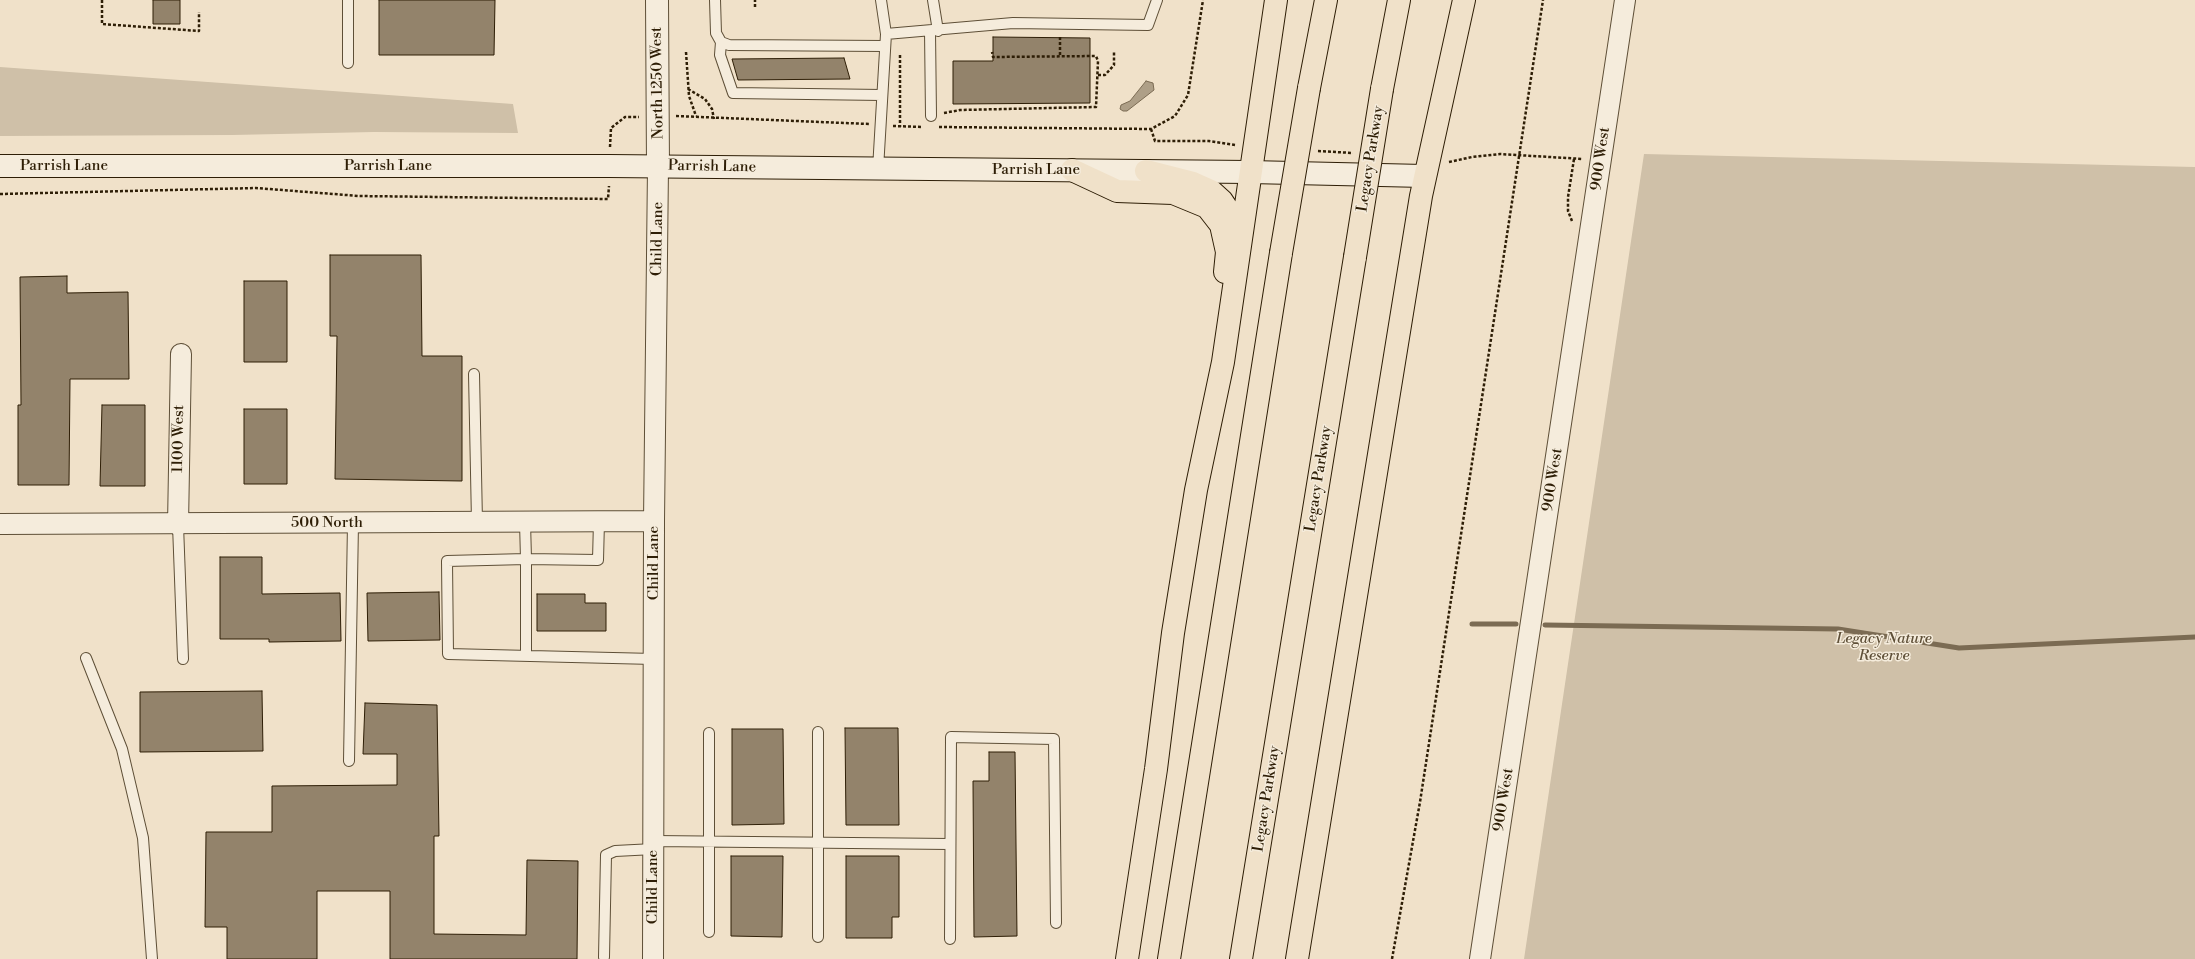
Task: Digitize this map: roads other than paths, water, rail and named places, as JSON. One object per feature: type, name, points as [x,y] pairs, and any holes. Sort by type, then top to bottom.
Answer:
[{"type":"highway","points":[[1196,490],[1223,362],[1276,0]]},
{"type":"highway","points":[[1169,959],[1308,88],[1326,0]]},
{"type":"highway","name":"Legacy Parkway","points":[[1242,959],[1382,89],[1399,0]]},
{"type":"highway","points":[[1297,959],[1424,176],[1464,0]]},
{"type":"highway","points":[[1072,170],[1117,191],[1173,193],[1207,208],[1221,225],[1227,252],[1196,490],[1173,632],[1156,769],[1127,959]]},
{"type":"highway","points":[[1146,171],[1193,183],[1211,192],[1222,201],[1232,216],[1240,241]]},
{"type":"main road","name":"North 1250 West","points":[[657,0],[658,167]]},
{"type":"main road","name":"Parrish Lane","points":[[0,166],[658,167],[1250,172],[1424,176]]},
{"type":"street","name":"900 West","points":[[1480,959],[1625,0]]},
{"type":"street","name":"Child Lane","points":[[653,959],[654,521],[658,167]]},
{"type":"street","name":"1100 West","points":[[178,525],[181,354]]},
{"type":"street","name":"500 North","points":[[0,524],[178,525],[654,521]]},
{"type":"lane","points":[[348,0],[348,63]]},
{"type":"lane","points":[[715,0],[716,33],[721,42],[720,55],[733,93],[882,95]]},
{"type":"lane","points":[[878,169],[886,34],[881,0]]},
{"type":"lane","points":[[930,116],[934,31],[933,0]]},
{"type":"lane","points":[[886,34],[1013,23],[1148,25],[1157,0]]},
{"type":"lane","points":[[721,42],[729,44],[885,46]]},
{"type":"lane","points":[[474,374],[477,522]]},
{"type":"lane","points":[[599,521],[598,560],[526,559],[448,561],[448,654],[654,659]]},
{"type":"lane","points":[[525,522],[526,656]]},
{"type":"lane","points":[[349,761],[353,523]]},
{"type":"lane","points":[[178,525],[183,659]]},
{"type":"lane","points":[[86,658],[122,749],[143,838],[152,959]]},
{"type":"lane","points":[[818,732],[818,936]]},
{"type":"lane","points":[[709,734],[709,932]]},
{"type":"lane","points":[[950,939],[951,737],[1054,739],[1056,923]]},
{"type":"lane","points":[[604,958],[606,855],[615,851],[654,845],[709,842],[950,844]]},
{"type":"waterway","points":[[1472,624],[1516,624]]},
{"type":"waterway","points":[[1545,625],[1838,629],[1959,648],[2195,637]]},
{"type":"park label","name":"Legacy Nature Reserve","points":[[1884,648]]}]
